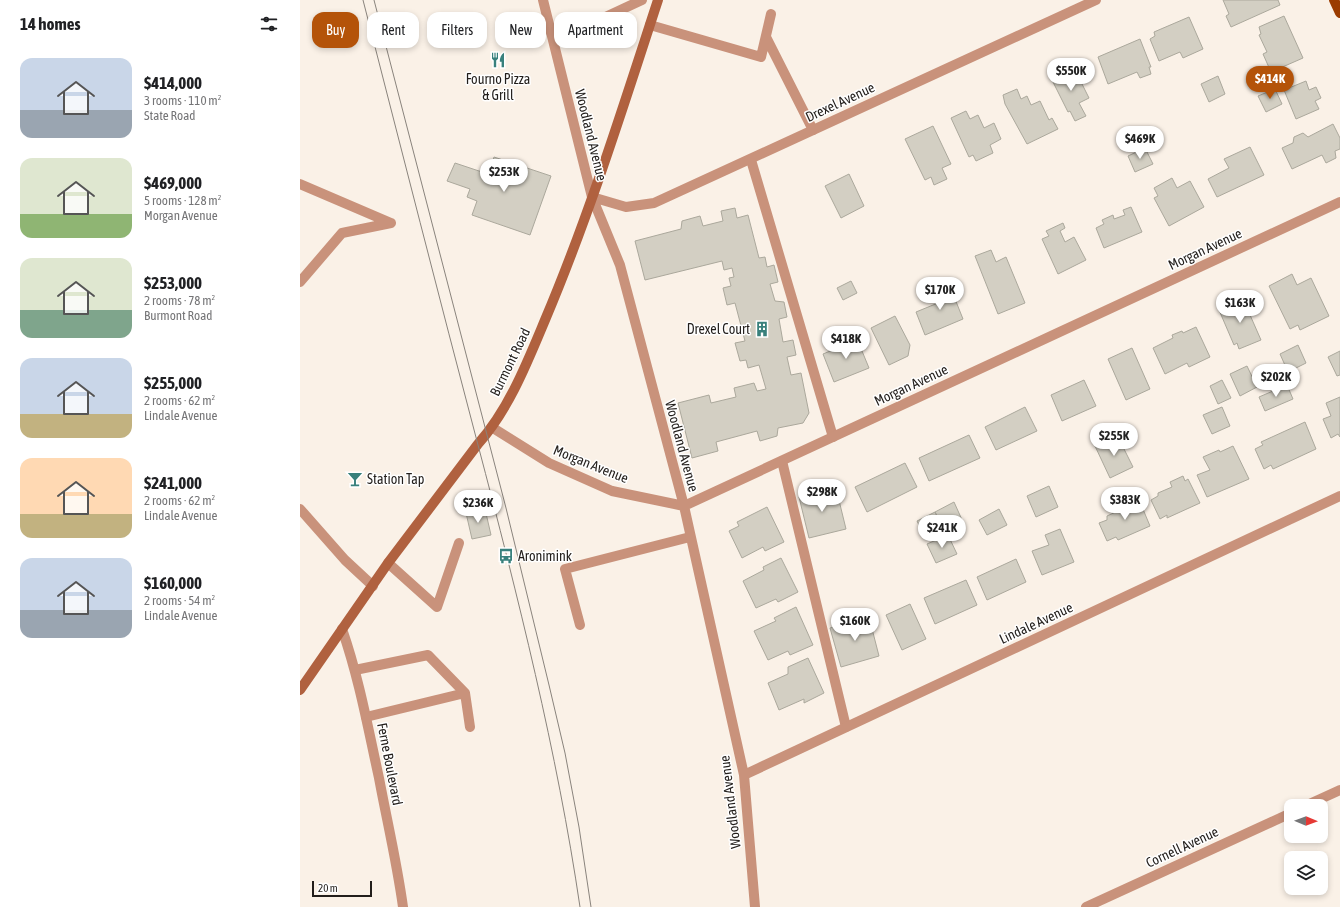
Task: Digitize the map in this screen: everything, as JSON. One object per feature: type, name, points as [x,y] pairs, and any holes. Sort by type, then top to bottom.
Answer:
[{"type":"main road","points":[[1334,0],[1340,13]]},
{"type":"street","name":"Woodland Avenue","points":[[543,0],[592,197],[620,265],[684,506],[744,775],[755,907]]},
{"type":"street","points":[[551,32],[599,20],[642,0]]},
{"type":"street","name":"Burmont Road","points":[[300,690],[388,563],[478,444],[492,428],[526,364],[556,293],[592,197],[658,0]]},
{"type":"street","name":"Drexel Avenue","points":[[592,197],[626,208],[654,203],[751,160],[1096,0]]},
{"type":"street","points":[[650,25],[761,57],[771,14]]},
{"type":"street","points":[[766,37],[813,130]]},
{"type":"street","points":[[751,160],[833,437]]},
{"type":"street","points":[[300,184],[391,223],[342,233],[300,282]]},
{"type":"street","name":"Morgan Avenue","points":[[492,428],[549,463],[612,491],[684,506],[1340,202]]},
{"type":"street","points":[[782,461],[846,727]]},
{"type":"street","name":"Lindale Avenue","points":[[744,775],[1340,496]]},
{"type":"street","points":[[300,509],[345,560],[373,586]]},
{"type":"street","points":[[580,625],[564,569],[690,538]]},
{"type":"street","points":[[388,563],[437,607],[459,543]]},
{"type":"street","name":"Ferne Boulevard","points":[[342,629],[355,670],[366,717],[398,874],[403,907]]},
{"type":"street","points":[[355,670],[428,655],[465,693],[470,727]]},
{"type":"street","points":[[366,717],[465,693]]},
{"type":"street","points":[[1320,799],[1340,790]]},
{"type":"street","name":"Cornell Avenue","points":[[1086,907],[1284,815]]},
{"type":"building","points":[[1223,0],[1278,0],[1280,5],[1231,27],[1226,16],[1229,14]]},
{"type":"building","points":[[1284,16],[1303,58],[1271,72],[1263,54],[1267,52],[1259,35],[1261,34],[1259,27]]},
{"type":"building","points":[[1189,17],[1203,49],[1183,58],[1180,52],[1159,61],[1150,39],[1155,36],[1154,32]]},
{"type":"building","points":[[1140,39],[1151,67],[1149,67],[1151,74],[1140,78],[1137,72],[1108,84],[1098,57]]},
{"type":"building","points":[[1065,66],[1070,75],[1076,72],[1089,98],[1079,103],[1086,116],[1075,121],[1070,111],[1068,112],[1052,80],[1061,75],[1058,70]]},
{"type":"building","points":[[1218,76],[1225,94],[1209,102],[1201,84]]},
{"type":"building","points":[[1306,81],[1309,90],[1316,87],[1321,98],[1315,101],[1319,109],[1296,119],[1284,90]]},
{"type":"building","points":[[1017,89],[1021,99],[1027,96],[1031,105],[1040,101],[1049,120],[1052,118],[1058,129],[1027,144],[1005,104],[1003,95]]},
{"type":"building","points":[[1275,89],[1282,104],[1266,112],[1258,96]]},
{"type":"building","points":[[966,111],[970,119],[978,115],[984,128],[994,123],[1001,139],[990,145],[993,153],[976,161],[973,155],[969,157],[951,118]]},
{"type":"building","points":[[1333,124],[1340,138],[1340,149],[1335,151],[1336,158],[1326,163],[1322,155],[1292,169],[1282,148],[1293,143],[1294,137],[1303,133],[1308,137]]},
{"type":"building","points":[[933,126],[951,164],[942,168],[947,179],[934,185],[931,177],[925,180],[905,139]]},
{"type":"building","points":[[1250,147],[1264,175],[1217,197],[1208,179],[1229,168],[1224,159]]},
{"type":"building","points":[[1145,148],[1153,164],[1135,172],[1128,156]]},
{"type":"building","points":[[494,157],[551,176],[530,235],[472,215],[477,201],[467,197],[470,189],[447,181],[455,163],[488,174]]},
{"type":"building","points":[[849,174],[864,206],[841,218],[825,186]]},
{"type":"building","points":[[1172,178],[1177,188],[1190,181],[1204,207],[1169,226],[1154,198],[1158,196],[1154,188]]},
{"type":"building","points":[[1131,207],[1142,232],[1104,248],[1096,228],[1104,224],[1102,220],[1113,215],[1114,219],[1125,215],[1123,210]]},
{"type":"building","name":"Drexel Court","points":[[735,208],[737,218],[748,215],[759,258],[765,257],[767,267],[774,265],[778,282],[770,284],[775,301],[784,302],[787,317],[779,319],[783,342],[793,340],[796,355],[787,357],[791,375],[801,373],[809,413],[803,423],[778,428],[777,436],[760,441],[757,431],[716,442],[718,451],[692,458],[678,403],[709,395],[711,403],[736,397],[734,388],[754,383],[757,391],[766,389],[759,365],[748,368],[746,360],[740,361],[735,343],[745,341],[735,303],[727,305],[723,288],[731,286],[729,278],[734,277],[732,268],[724,270],[722,261],[645,280],[635,241],[681,229],[682,221],[700,216],[703,226],[723,221],[721,211]]},
{"type":"building","points":[[1063,223],[1065,228],[1060,231],[1065,242],[1074,237],[1086,260],[1058,274],[1042,239],[1049,236],[1046,231]]},
{"type":"building","points":[[991,250],[996,262],[1006,257],[1025,303],[998,314],[975,256]]},
{"type":"building","points":[[1292,274],[1297,285],[1311,278],[1329,316],[1300,330],[1298,325],[1290,329],[1269,286]]},
{"type":"building","points":[[851,281],[857,293],[843,300],[837,288]]},
{"type":"building","points":[[949,284],[963,319],[925,335],[916,312],[938,303],[932,290]]},
{"type":"building","points":[[1243,299],[1261,340],[1239,349],[1237,343],[1234,345],[1219,310]]},
{"type":"building","points":[[895,316],[910,345],[908,356],[889,365],[871,328]]},
{"type":"building","points":[[1196,327],[1210,357],[1189,367],[1187,363],[1165,374],[1153,348],[1173,338],[1172,335],[1182,331],[1183,333]]},
{"type":"building","points":[[855,334],[869,368],[834,382],[823,354],[847,344],[844,338]]},
{"type":"building","points":[[1298,345],[1306,363],[1288,372],[1280,354]]},
{"type":"building","points":[[1132,348],[1150,389],[1126,400],[1108,359]]},
{"type":"building","points":[[1340,351],[1340,375],[1337,376],[1328,357]]},
{"type":"building","points":[[1247,366],[1257,387],[1240,396],[1230,374]]},
{"type":"building","points":[[1084,380],[1096,406],[1062,421],[1051,395]]},
{"type":"building","points":[[1222,380],[1231,398],[1218,404],[1210,386]]},
{"type":"building","points":[[1287,385],[1293,399],[1265,411],[1259,397]]},
{"type":"building","points":[[1340,397],[1340,437],[1338,434],[1331,438],[1323,419],[1331,416],[1326,403]]},
{"type":"building","points":[[1025,407],[1037,431],[996,450],[985,427]]},
{"type":"building","points":[[1222,407],[1230,426],[1212,434],[1203,415]]},
{"type":"building","points":[[1305,422],[1316,449],[1273,469],[1271,465],[1264,469],[1255,449],[1263,445],[1261,442]]},
{"type":"building","points":[[969,435],[980,458],[929,481],[919,458]]},
{"type":"building","points":[[1117,435],[1133,467],[1110,478],[1095,446]]},
{"type":"building","points":[[1233,446],[1249,479],[1207,497],[1197,475],[1210,470],[1203,457]]},
{"type":"building","points":[[905,463],[917,487],[867,512],[855,487]]},
{"type":"building","points":[[1183,476],[1185,481],[1188,479],[1200,503],[1167,518],[1167,515],[1160,519],[1151,500],[1158,496],[1158,493],[1172,487],[1170,482]]},
{"type":"building","points":[[1049,486],[1058,507],[1036,517],[1027,496]]},
{"type":"building","points":[[836,488],[846,529],[809,538],[799,497]]},
{"type":"building","points":[[1131,499],[1134,505],[1140,502],[1150,526],[1118,540],[1116,537],[1107,541],[1099,523],[1107,520],[1107,516],[1120,510],[1118,505]]},
{"type":"building","points":[[954,502],[963,522],[944,530],[935,512]]},
{"type":"building","points":[[767,507],[784,542],[765,551],[763,547],[742,558],[729,531],[739,526],[737,522]]},
{"type":"building","points":[[485,509],[491,535],[472,539],[466,513]]},
{"type":"building","points":[[999,509],[1007,525],[987,535],[979,520]]},
{"type":"building","points":[[935,512],[944,530],[926,539],[917,521]]},
{"type":"building","points":[[1060,529],[1074,562],[1042,575],[1032,551],[1049,545],[1045,535]]},
{"type":"building","points":[[948,535],[957,554],[936,563],[927,544]]},
{"type":"building","points":[[781,558],[798,592],[778,602],[776,599],[756,608],[743,581],[764,570],[763,567]]},
{"type":"building","points":[[1016,559],[1026,582],[987,600],[977,577]]},
{"type":"building","points":[[966,580],[977,605],[935,624],[924,598]]},
{"type":"building","points":[[910,604],[926,639],[902,650],[886,615]]},
{"type":"building","points":[[796,607],[813,645],[790,655],[788,651],[768,660],[754,631],[776,621],[774,618]]},
{"type":"building","points":[[869,617],[879,656],[841,667],[830,628]]},
{"type":"building","points":[[808,658],[824,693],[804,703],[804,699],[779,710],[768,683],[788,674],[788,667]]},
{"type":"tram line","points":[[363,0],[522,617],[560,790],[580,907]]},
{"type":"tram line","points":[[374,0],[506,508],[549,685],[565,753],[579,827],[591,907]]},
{"type":"place","name":"Fourno Pizza & Grill","points":[[498,60]]},
{"type":"place","name":"Drexel Court","points":[[762,329]]},
{"type":"place","name":"Station Tap","points":[[355,479]]},
{"type":"place","name":"Aronimink","points":[[506,556]]}]
